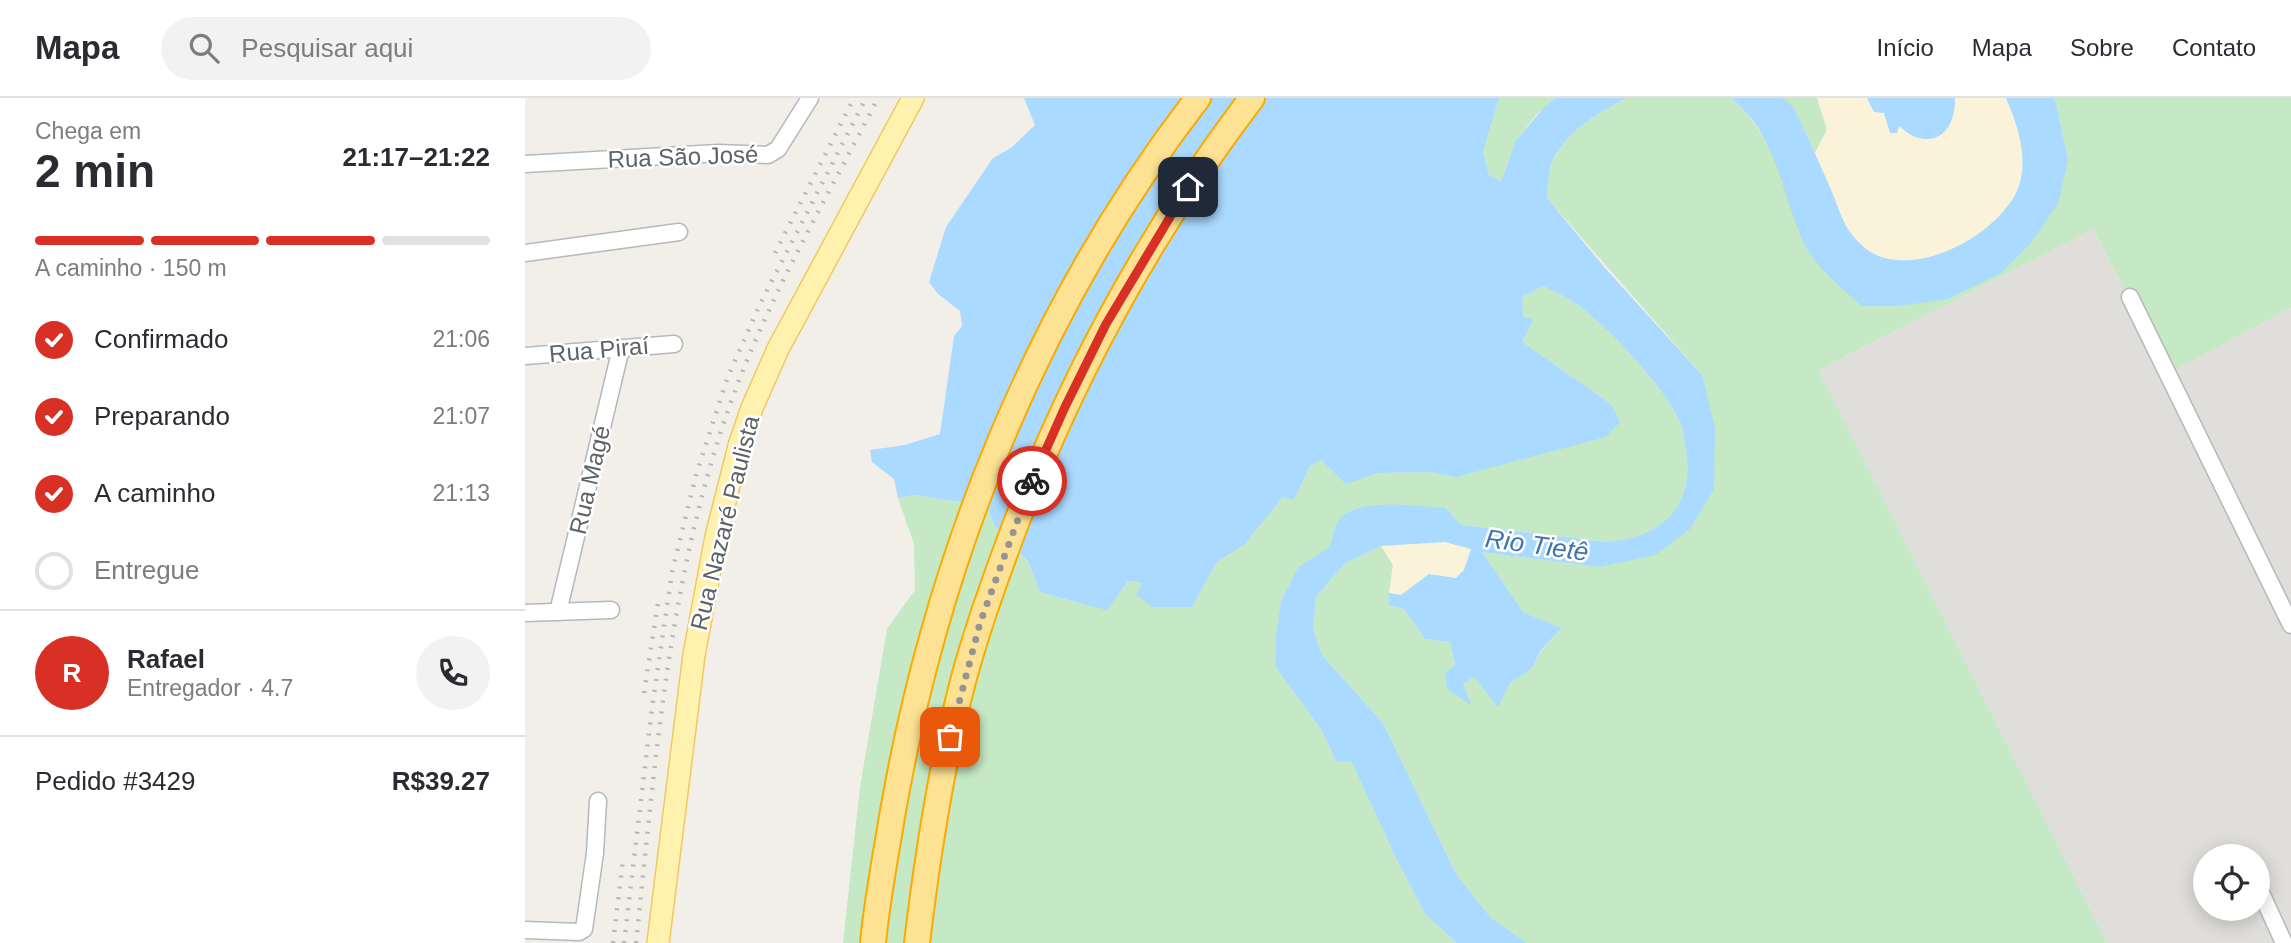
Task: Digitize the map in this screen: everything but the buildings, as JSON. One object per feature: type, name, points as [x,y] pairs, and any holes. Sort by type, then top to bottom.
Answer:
[{"type":"highway","points":[[873,943],[901,761],[920,677],[936,620],[994,454],[1074,287],[1156,153],[1198,98]]},
{"type":"highway","points":[[917,943],[932,826],[960,692],[980,623],[1030,487],[1106,324],[1188,187],[1252,98]]},
{"type":"main road","name":"Rua Nazaré Paulista","points":[[658,943],[694,655],[716,537],[739,446],[752,408],[778,349],[913,98]]},
{"type":"street","name":"Rua São José","points":[[525,164],[718,153],[768,155],[778,149],[810,98]]},
{"type":"street","points":[[525,253],[679,232]]},
{"type":"street","points":[[2130,297],[2291,625]]},
{"type":"street","name":"Rua Piraí","points":[[525,356],[674,344]]},
{"type":"street","name":"Rua Magé","points":[[558,611],[621,348]]},
{"type":"street","points":[[525,612],[611,610]]},
{"type":"street","points":[[525,930],[579,932],[584,929],[595,853],[598,801]]},
{"type":"street","points":[[2270,912],[2284,943]]},
{"type":"shaded area","points":[[2093,229],[2169,373],[2291,308],[2291,943],[2107,943],[1819,370]]},
{"type":"green space","points":[[1499,98],[1556,98],[1536,116],[1521,135],[1501,182],[1489,175],[1483,152]]},
{"type":"green space","points":[[1627,98],[1731,98],[1744,109],[1772,150],[1802,239],[1900,306],[2068,160],[2055,98],[2291,98],[2291,308],[2169,373],[2093,229],[1819,370],[2107,943],[1527,943],[1491,918],[1456,874],[1383,723],[1322,655],[1313,629],[1316,597],[1345,563],[1381,546],[1393,565],[1388,605],[1404,609],[1425,639],[1450,642],[1455,666],[1445,674],[1471,704],[1463,684],[1474,677],[1509,684],[1532,668],[1541,651],[1562,628],[1523,612],[1482,552],[1599,567],[1690,529],[1702,375],[1547,198],[1551,166],[1564,144],[1593,117]]},
{"type":"green space","points":[[1783,98],[1817,98],[1827,130],[1815,153],[1794,109]]},
{"type":"green space","points":[[1543,286],[1572,301],[1600,323],[1647,373],[1681,424],[1686,451],[1685,489],[1670,516],[1644,534],[1608,542],[1460,525],[1336,524],[1331,547],[1298,567],[1281,601],[1276,634],[1275,666],[1322,731],[1336,761],[1352,761],[1394,854],[1425,914],[1457,943],[843,943],[860,787],[887,629],[915,590],[914,544],[898,498],[915,495],[987,506],[994,525],[1028,561],[1040,592],[1107,609],[1128,581],[1143,583],[1192,607],[1217,562],[1244,545],[1283,496],[1294,500],[1310,466],[1321,460],[1346,483],[1378,473],[1430,472],[1456,477],[1611,404],[1521,342],[1521,297]]},
{"type":"sand","points":[[1817,98],[1867,98],[1899,125],[1949,129],[1955,98],[2006,98],[2021,144],[2021,180],[2017,191],[2007,208],[1992,223],[1954,248],[1912,260],[1891,259],[1872,253],[1862,246],[1844,222],[1815,153],[1827,130]]},
{"type":"sand","points":[[1445,542],[1471,549],[1464,570],[1456,578],[1429,575],[1401,595],[1389,593],[1393,565],[1381,546]]},
{"type":"water","name":"Rio Tietê","points":[[1024,98],[1499,98],[1483,152],[1489,175],[1501,182],[1516,141],[1544,107],[1556,98],[1627,98],[1593,117],[1564,143],[1551,165],[1547,198],[1605,268],[1702,375],[1715,428],[1714,489],[1690,529],[1655,555],[1599,567],[1482,552],[1523,612],[1562,628],[1541,650],[1532,668],[1509,684],[1498,707],[1474,677],[1463,684],[1472,706],[1447,689],[1445,673],[1455,665],[1450,642],[1425,639],[1404,609],[1388,605],[1389,593],[1401,595],[1429,574],[1456,578],[1464,570],[1471,549],[1445,542],[1381,546],[1345,563],[1316,597],[1313,629],[1322,655],[1383,723],[1456,874],[1491,918],[1527,943],[1457,943],[1425,914],[1352,762],[1336,761],[1322,731],[1275,666],[1281,601],[1298,567],[1330,547],[1336,525],[1344,516],[1355,509],[1369,506],[1385,504],[1445,508],[1461,525],[1608,542],[1644,534],[1670,516],[1685,489],[1687,471],[1684,435],[1671,406],[1647,373],[1600,323],[1572,301],[1543,286],[1522,297],[1523,316],[1533,320],[1522,342],[1611,404],[1620,422],[1606,437],[1456,477],[1430,472],[1378,473],[1346,484],[1321,460],[1310,466],[1294,500],[1283,497],[1244,545],[1217,562],[1192,607],[1152,607],[1136,595],[1143,583],[1128,581],[1107,610],[1040,592],[1028,561],[994,525],[987,506],[915,495],[898,498],[894,479],[872,462],[870,450],[905,445],[940,434],[954,336],[962,326],[960,311],[938,294],[929,282],[946,227],[993,158],[1011,148],[1035,125]]},
{"type":"water","points":[[1731,98],[1783,98],[1794,108],[1849,231],[1872,253],[1891,259],[1912,260],[1933,256],[1974,237],[2007,207],[2021,180],[2022,156],[2015,120],[2006,98],[2055,98],[2068,160],[2058,204],[2029,245],[2001,273],[1947,299],[1900,306],[1862,306],[1812,257],[1801,237],[1767,145],[1746,112]]},
{"type":"water","points":[[1867,98],[1955,98],[1955,107],[1945,131],[1932,139],[1923,139],[1911,135],[1899,126],[1897,133],[1890,133],[1884,113],[1874,112]]},
{"type":"railway","points":[[775,253],[854,98]]},
{"type":"railway","points":[[624,943],[652,708],[672,572],[696,475],[727,379],[760,304],[866,98]]},
{"type":"railway","points":[[636,943],[669,659],[696,519],[715,450],[738,383],[769,310],[878,98]]},
{"type":"railway","points":[[644,693],[658,603]]},
{"type":"railway","points":[[613,943],[623,860]]},
{"type":"way so far","points":[[950,737],[980,623],[1032,481]]},
{"type":"route","points":[[1032,481],[1106,324],[1188,187]]}]
